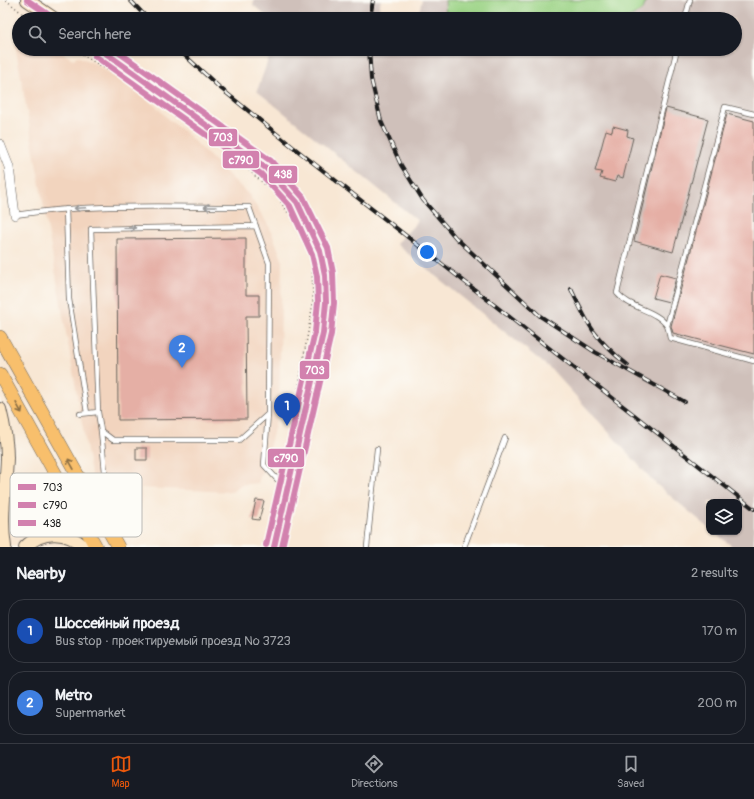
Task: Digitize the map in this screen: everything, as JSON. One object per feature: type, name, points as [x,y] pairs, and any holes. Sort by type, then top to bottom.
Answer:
[{"type":"main road","points":[[27,0],[45,12]]},
{"type":"main road","points":[[110,56],[266,168],[297,202],[320,251],[325,275],[326,302],[323,333],[274,547]]},
{"type":"main road","points":[[0,337],[76,473]]},
{"type":"main road","points":[[0,374],[55,473]]},
{"type":"main road","points":[[0,409],[5,428],[7,457],[3,508],[5,547]]},
{"type":"main road","points":[[25,547],[40,537]]},
{"type":"main road","points":[[70,537],[85,547]]},
{"type":"main road","points":[[90,537],[96,547]]},
{"type":"main road","points":[[112,537],[118,547]]},
{"type":"street","points":[[0,144],[9,167],[16,215]]},
{"type":"lane","points":[[687,12],[690,0]]},
{"type":"lane","points":[[667,326],[653,314],[624,301],[617,293],[675,56]]},
{"type":"lane","points":[[754,114],[725,106],[667,326],[670,338],[754,361]]},
{"type":"lane","points":[[16,215],[66,209],[113,207],[249,207],[269,263],[268,414],[264,465],[288,491]]},
{"type":"lane","points":[[66,209],[69,299],[87,413]]},
{"type":"lane","points":[[105,473],[98,412],[91,229],[256,226]]},
{"type":"lane","points":[[80,414],[98,412]]},
{"type":"lane","points":[[100,432],[113,440],[239,440],[268,414]]},
{"type":"lane","points":[[464,547],[505,438]]},
{"type":"lane","points":[[366,547],[377,449]]},
{"type":"path","points":[[6,0],[21,12]]},
{"type":"path","points":[[84,56],[123,79]]},
{"type":"path","points":[[238,161],[275,194],[296,225]]},
{"type":"path","points":[[297,397],[313,303],[312,263],[305,244]]},
{"type":"shaded area","points":[[254,0],[381,0],[378,12],[262,12],[253,5]]},
{"type":"shaded area","points":[[422,0],[754,0],[754,547],[733,547],[718,535],[742,535],[742,499],[706,499],[706,526],[656,484],[552,370],[396,244],[418,221],[257,91],[270,56],[742,56],[742,12],[419,12]]},
{"type":"shaded area","points":[[17,56],[67,56],[74,60],[77,56],[96,64],[157,107],[169,120],[185,132],[249,195],[270,228],[282,259],[279,409],[267,456],[258,483],[240,485],[232,492],[142,488],[142,473],[91,473]]},
{"type":"green space","points":[[445,0],[646,0],[643,10],[639,12],[446,12]]},
{"type":"building","points":[[666,108],[708,119],[673,252],[634,241]]},
{"type":"building","points":[[727,114],[754,121],[754,354],[673,333],[671,326]]},
{"type":"building","points":[[613,126],[628,130],[627,136],[633,138],[623,178],[617,176],[615,182],[600,178],[602,172],[595,171],[606,130],[612,132]]},
{"type":"building","points":[[246,238],[246,295],[259,295],[259,316],[246,316],[247,419],[118,420],[117,239]]},
{"type":"building","points":[[660,274],[676,278],[669,302],[653,298]]},
{"type":"building","points":[[136,448],[147,448],[147,460],[136,460]]},
{"type":"building","points":[[256,500],[264,501],[259,520],[252,519]]},
{"type":"railway","points":[[130,0],[141,12]]},
{"type":"railway","points":[[371,12],[373,0]]},
{"type":"railway","points":[[186,56],[219,87],[293,147],[754,509]]},
{"type":"railway","points":[[369,56],[371,79],[381,121],[401,165],[423,200],[456,238],[540,316],[595,352],[685,402]]},
{"type":"railway","points":[[571,289],[582,313],[594,331],[608,348],[628,365]]},
{"type":"transit line","name":"703","points":[[27,0],[45,12]]},
{"type":"transit line","name":"с790","points":[[95,56],[261,174],[290,206],[312,254],[317,276],[318,302],[315,332],[266,545]]},
{"type":"transit line","name":"703","points":[[110,56],[266,168],[297,202],[320,251],[325,275],[326,302],[323,333],[274,547]]},
{"type":"transit line","name":"438","points":[[124,56],[271,161],[303,197],[328,248],[333,273],[334,303],[331,334],[282,547]]},
{"type":"place","name":"Metro","points":[[182,368]]},
{"type":"place","name":"Шоссейный проезд","points":[[287,426]]}]
